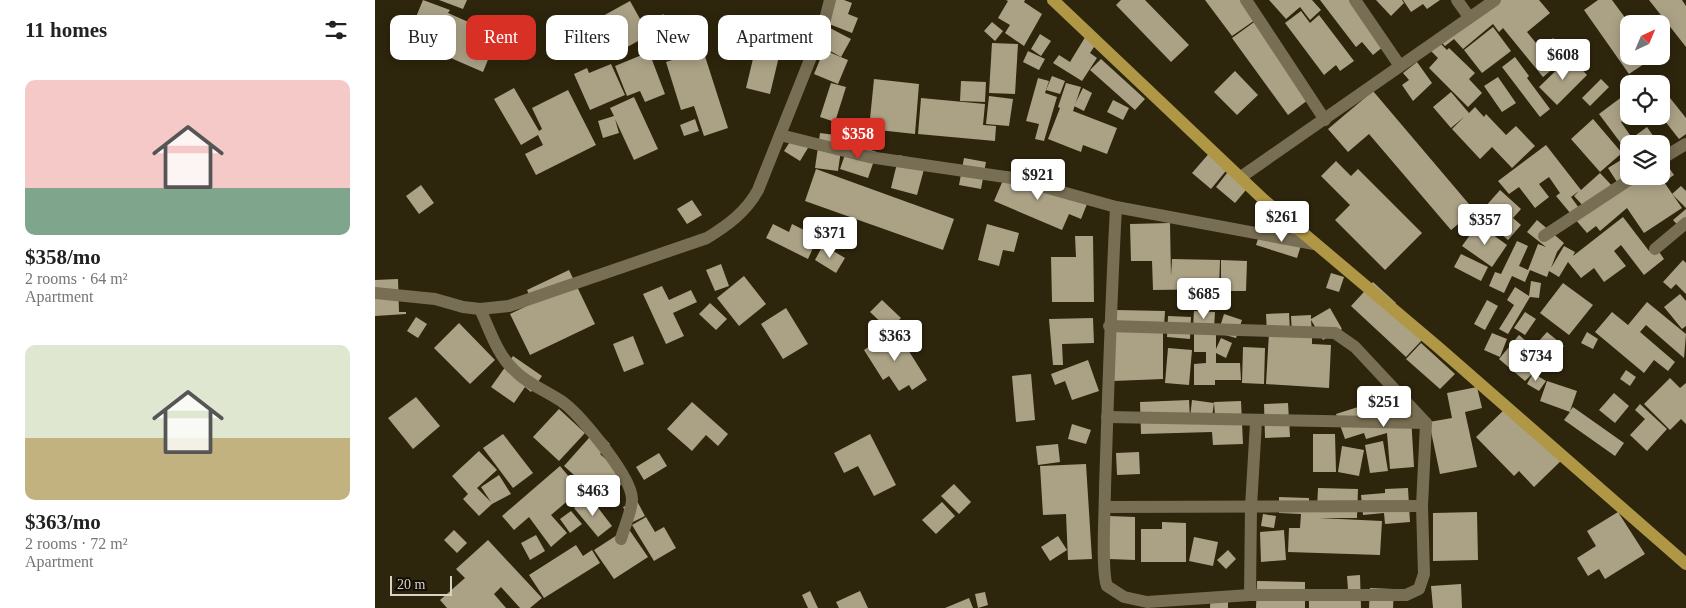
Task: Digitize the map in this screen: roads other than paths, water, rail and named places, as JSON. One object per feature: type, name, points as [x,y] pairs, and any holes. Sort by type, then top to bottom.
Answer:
[{"type":"main road","points":[[1053,0],[1314,244],[1438,347],[1686,564]]},
{"type":"street","points":[[375,293],[435,299],[463,307],[480,309],[501,307],[533,299],[707,238],[730,224],[753,199],[823,27],[831,0]]},
{"type":"street","points":[[1246,0],[1325,120]]},
{"type":"street","points":[[1355,0],[1401,66]]},
{"type":"street","points":[[1457,0],[1469,17]]},
{"type":"street","points":[[1241,177],[1495,0]]},
{"type":"street","points":[[780,135],[869,157],[1012,178],[1116,207],[1314,244]]},
{"type":"street","points":[[1670,154],[1686,144]]},
{"type":"street","points":[[1544,236],[1621,185]]},
{"type":"street","points":[[1109,326],[1335,333],[1355,347],[1426,424],[1422,506],[1424,574],[1421,585],[1415,593],[1406,595],[1250,595],[1125,603],[1106,583],[1105,507],[1109,326],[1116,207]]},
{"type":"street","points":[[1655,249],[1686,223]]},
{"type":"street","points":[[480,309],[501,353],[511,368],[524,379],[565,404],[595,434],[619,470],[630,488],[632,498],[621,539]]},
{"type":"street","points":[[1107,418],[1426,424]]},
{"type":"street","points":[[1250,595],[1251,507],[1256,422]]},
{"type":"street","points":[[1105,507],[1422,506]]}]
